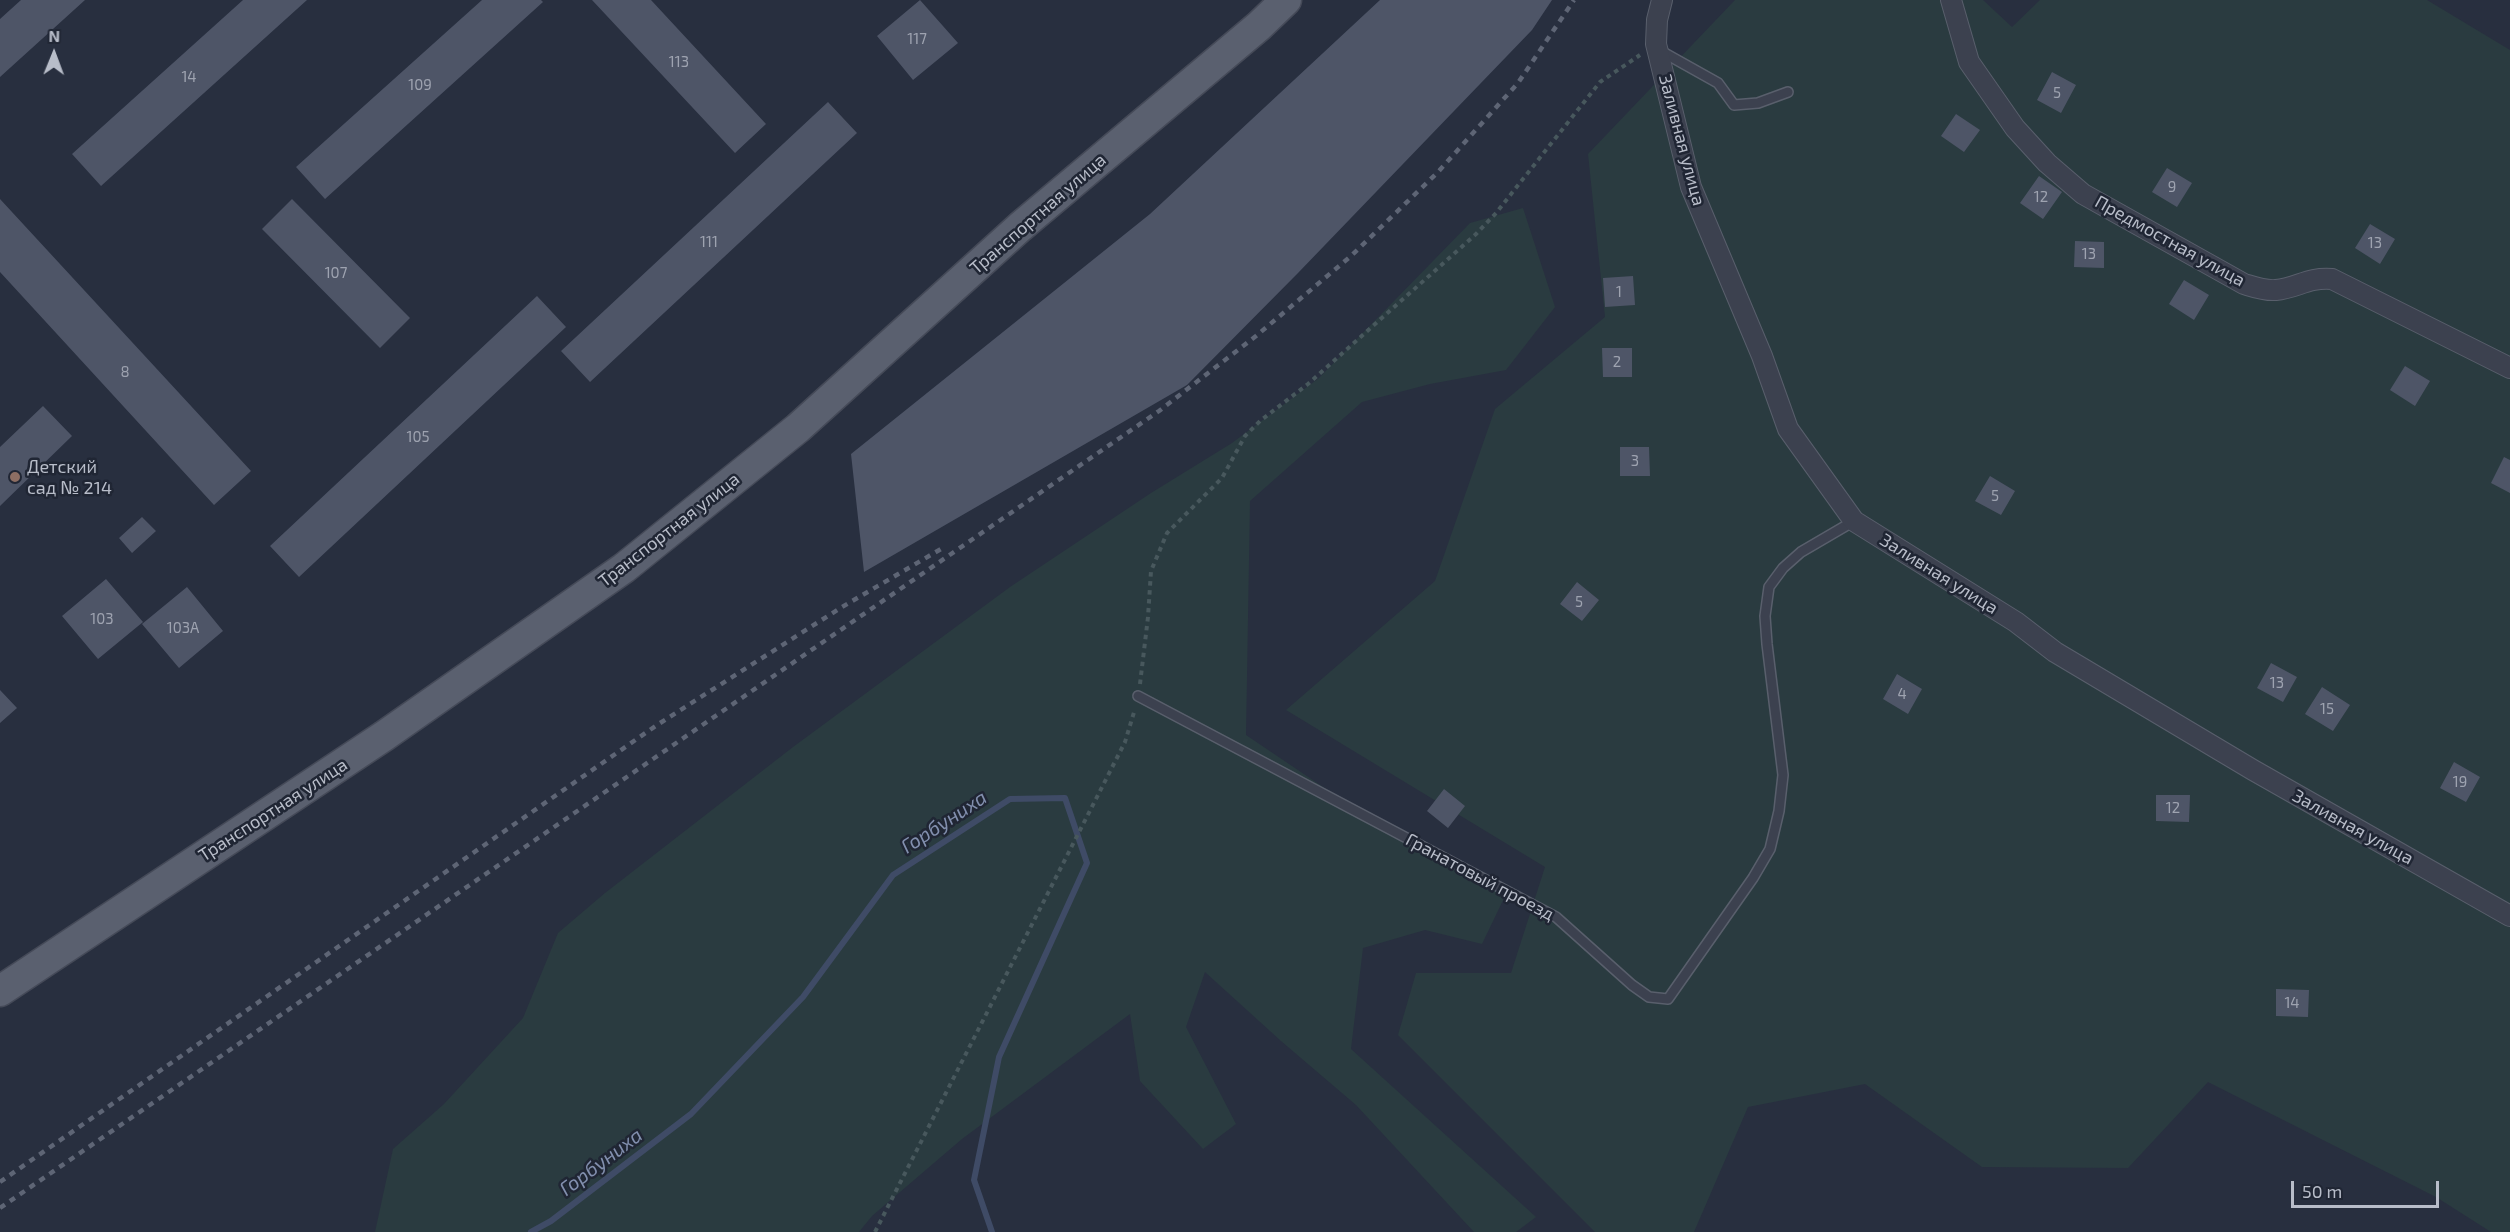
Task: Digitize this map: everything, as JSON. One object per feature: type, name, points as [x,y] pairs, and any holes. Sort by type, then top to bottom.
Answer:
[{"type":"main road","name":"Транспортная улица","points":[[0,991],[384,736],[624,568],[798,428],[1020,227],[1259,26],[1286,0]]},
{"type":"street","name":"Заливная улица","points":[[1662,0],[1657,20],[1656,46],[1691,187],[1762,356],[1788,429],[1854,521],[2016,622],[2065,658],[2253,770],[2510,916]]},
{"type":"street","name":"Предмостная улица","points":[[1951,0],[1969,62],[2015,128],[2047,164],[2084,194],[2244,284],[2260,289],[2278,290],[2317,278],[2332,279],[2510,368]]},
{"type":"lane","points":[[1656,46],[1676,62],[1718,83],[1734,105],[1758,103],[1788,92]]},
{"type":"lane","name":"Гранатовый проезд","points":[[1138,696],[1556,917],[1632,985],[1649,997],[1668,999],[1754,878],[1770,849],[1779,811],[1783,775],[1767,644],[1766,616],[1769,587],[1783,568],[1801,552],[1854,521]]},
{"type":"path","points":[[875,1232],[1125,742],[1138,696],[1151,571],[1167,533],[1222,478],[1245,436],[1308,384],[1476,234],[1496,213],[1600,82],[1656,46]]},
{"type":"shaded area","points":[[1735,0],[1983,0],[2012,27],[2040,0],[2427,0],[2510,50],[2510,1232],[2491,1232],[2436,1197],[2208,1082],[2128,1168],[1982,1167],[1865,1084],[1748,1107],[1694,1232],[1595,1232],[1398,1035],[1416,973],[1511,973],[1545,867],[1286,710],[1435,581],[1495,409],[1605,317],[1588,154]]},
{"type":"shaded area","points":[[1523,208],[1555,307],[1506,370],[1430,384],[1362,402],[1250,501],[1246,735],[1329,791],[1507,892],[1482,944],[1425,930],[1363,948],[1351,1049],[1536,1217],[1516,1232],[1474,1232],[1356,1105],[1205,972],[1186,1027],[1236,1124],[1203,1149],[1140,1081],[1130,1014],[962,1139],[872,1216],[859,1232],[375,1232],[393,1149],[444,1104],[523,1018],[558,933],[605,893],[793,747],[1010,587],[1151,493],[1232,443],[1319,378],[1470,223]]},
{"type":"building","points":[[21,0],[85,0],[0,77],[0,19]]},
{"type":"building","points":[[243,0],[307,0],[101,186],[72,154]]},
{"type":"building","points":[[482,0],[541,0],[543,2],[325,199],[296,167]]},
{"type":"building","points":[[592,0],[651,0],[766,124],[735,153]]},
{"type":"building","points":[[920,0],[958,43],[913,80],[877,36]]},
{"type":"building","points":[[1380,0],[1552,0],[1532,30],[1187,385],[864,572],[851,454],[1150,214]]},
{"type":"building","points":[[2052,72],[2076,85],[2061,113],[2037,100]]},
{"type":"building","points":[[828,102],[857,133],[590,382],[561,351]]},
{"type":"building","points":[[1956,114],[1980,130],[1964,152],[1941,136]]},
{"type":"building","points":[[2167,168],[2192,183],[2177,207],[2152,192]]},
{"type":"building","points":[[2039,176],[2062,192],[2043,219],[2020,203]]},
{"type":"building","points":[[0,199],[251,471],[214,505],[0,272]]},
{"type":"building","points":[[292,199],[410,318],[380,348],[262,229]]},
{"type":"building","points":[[2370,224],[2395,239],[2380,264],[2355,248]]},
{"type":"building","points":[[2075,241],[2104,242],[2104,268],[2074,267]]},
{"type":"building","points":[[1633,276],[1635,305],[1605,307],[1603,278]]},
{"type":"building","points":[[2184,280],[2209,295],[2194,320],[2169,304]]},
{"type":"building","points":[[537,296],[566,327],[299,577],[270,546]]},
{"type":"building","points":[[1602,348],[1632,348],[1632,377],[1603,377]]},
{"type":"building","points":[[2405,366],[2430,381],[2415,406],[2390,390]]},
{"type":"building","name":"Детский сад № 214","points":[[43,406],[72,436],[0,506],[0,447]]},
{"type":"building","points":[[1620,447],[1649,447],[1650,476],[1620,476]]},
{"type":"building","points":[[2504,457],[2510,460],[2510,493],[2491,483]]},
{"type":"building","points":[[1990,476],[2015,491],[2001,515],[1975,501]]},
{"type":"building","points":[[142,517],[156,531],[132,553],[119,538]]},
{"type":"building","points":[[106,579],[143,622],[98,659],[62,616]]},
{"type":"building","points":[[1577,582],[1599,600],[1582,621],[1560,604]]},
{"type":"building","points":[[187,587],[223,631],[179,668],[142,624]]},
{"type":"building","points":[[2271,663],[2297,677],[2283,702],[2257,688]]},
{"type":"building","points":[[1897,674],[1922,689],[1908,714],[1883,699]]},
{"type":"building","points":[[2322,687],[2350,705],[2333,731],[2305,714]]},
{"type":"building","points":[[0,690],[17,708],[0,723]]},
{"type":"building","points":[[2454,762],[2480,777],[2466,802],[2440,788]]},
{"type":"building","points":[[1444,789],[1465,806],[1448,828],[1427,811]]},
{"type":"building","points":[[2156,795],[2190,795],[2189,822],[2156,821]]},
{"type":"building","points":[[2276,989],[2309,990],[2308,1017],[2276,1016]]},
{"type":"waterway","name":"Горбуниха","points":[[531,1232],[551,1221],[691,1114],[803,997],[893,875],[1010,799],[1065,798],[1087,863],[999,1057],[974,1180],[992,1232]]},
{"type":"railway","points":[[0,1208],[1159,411],[1256,336],[1351,256],[1438,172],[1518,83],[1574,0]]},
{"type":"railway","points":[[0,1182],[657,725],[842,607],[941,549]]},
{"type":"place","name":"Детский сад № 214","points":[[15,477]]}]
